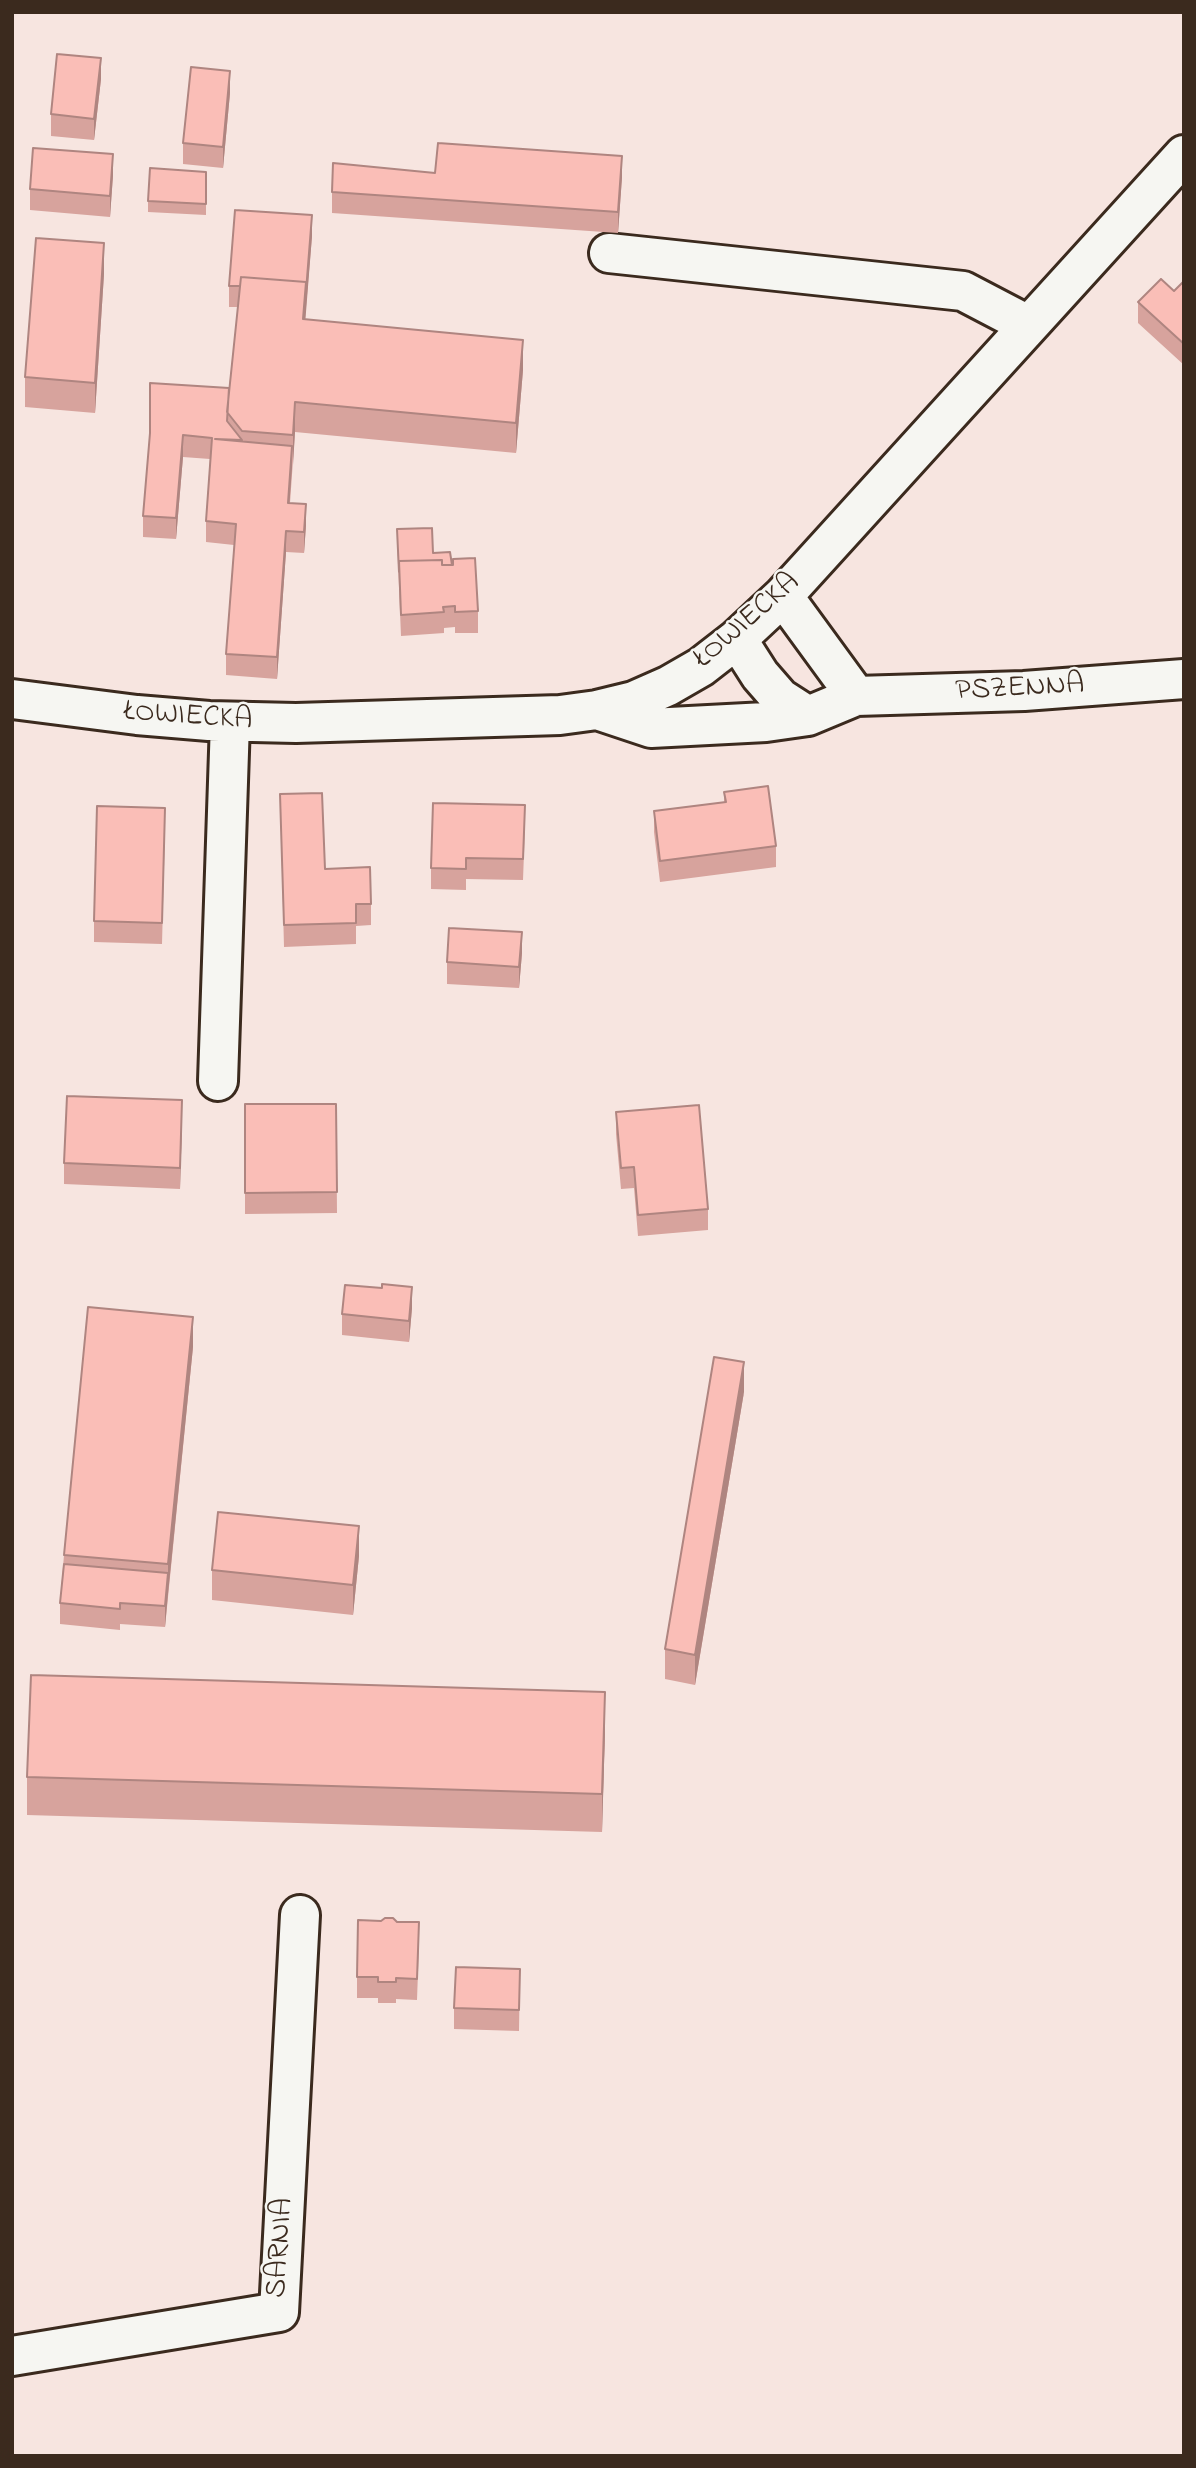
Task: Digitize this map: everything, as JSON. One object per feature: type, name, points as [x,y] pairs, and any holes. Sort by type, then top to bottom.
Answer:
[{"type":"street","name":"ŁOWIECKA","points":[[12,699],[136,715],[230,722],[296,723],[560,715],[634,701],[668,686],[701,667],[737,639],[783,596],[1184,155]]},
{"type":"street","points":[[609,253],[963,291],[1028,325]]},
{"type":"street","points":[[783,596],[856,696]]},
{"type":"street","points":[[737,639],[760,676],[779,698],[808,716]]},
{"type":"street","name":"PSZENNA","points":[[597,710],[651,728],[766,722],[808,716],[856,696],[1012,692],[1184,679]]},
{"type":"street","points":[[218,1081],[230,722]]},
{"type":"street","name":"SARNIA","points":[[12,2356],[279,2312],[300,1915]]},
{"type":"building","points":[[57,54],[101,58],[94,119],[51,114]]},
{"type":"building","points":[[191,67],[230,71],[223,147],[183,143]]},
{"type":"building","points":[[438,143],[622,156],[618,212],[332,192],[333,163],[435,173]]},
{"type":"building","points":[[33,148],[113,154],[110,196],[30,189]]},
{"type":"building","points":[[150,168],[206,172],[206,204],[148,201]]},
{"type":"building","points":[[235,210],[312,215],[306,291],[306,282],[241,277],[240,286],[229,286]]},
{"type":"building","points":[[36,238],[104,243],[95,383],[25,377]]},
{"type":"building","points":[[241,277],[306,282],[303,319],[523,340],[516,423],[295,402],[293,435],[242,431],[227,412]]},
{"type":"building","points":[[1161,279],[1174,291],[1184,281],[1184,344],[1138,302]]},
{"type":"building","points":[[150,383],[229,388],[227,421],[242,440],[215,439],[292,446],[288,503],[306,504],[304,532],[286,531],[277,657],[226,654],[236,524],[206,521],[212,438],[183,435],[176,518],[143,516],[150,433]]},
{"type":"building","points":[[432,528],[433,553],[450,552],[452,565],[442,565],[442,560],[399,561],[399,572],[397,529]]},
{"type":"building","points":[[475,558],[478,611],[455,612],[455,606],[443,607],[444,612],[401,615],[399,561],[442,560],[442,565],[453,565],[453,559]]},
{"type":"building","points":[[768,786],[776,846],[660,861],[654,811],[726,802],[724,792]]},
{"type":"building","points":[[322,793],[325,869],[370,867],[371,904],[356,904],[356,923],[284,925],[280,794]]},
{"type":"building","points":[[433,803],[525,805],[523,859],[466,858],[466,869],[431,868]]},
{"type":"building","points":[[97,806],[165,808],[162,923],[94,921]]},
{"type":"building","points":[[449,928],[522,932],[519,967],[447,962]]},
{"type":"building","points":[[67,1096],[182,1100],[180,1168],[64,1163]]},
{"type":"building","points":[[245,1104],[336,1104],[337,1192],[245,1193]]},
{"type":"building","points":[[699,1105],[708,1209],[638,1215],[634,1167],[621,1168],[616,1112]]},
{"type":"building","points":[[382,1284],[412,1287],[409,1321],[342,1314],[345,1285],[382,1288]]},
{"type":"building","points":[[88,1307],[193,1317],[168,1564],[64,1555]]},
{"type":"building","points":[[714,1357],[744,1362],[695,1655],[665,1649]]},
{"type":"building","points":[[218,1512],[359,1526],[353,1585],[212,1570]]},
{"type":"building","points":[[64,1564],[168,1573],[165,1606],[120,1603],[120,1609],[60,1603]]},
{"type":"building","points":[[31,1675],[605,1692],[602,1794],[27,1777]]},
{"type":"building","points":[[393,1918],[397,1922],[419,1922],[417,1979],[396,1978],[396,1982],[378,1982],[378,1977],[357,1977],[358,1920],[381,1921]]},
{"type":"building","points":[[456,1967],[520,1969],[519,2010],[454,2008]]}]
